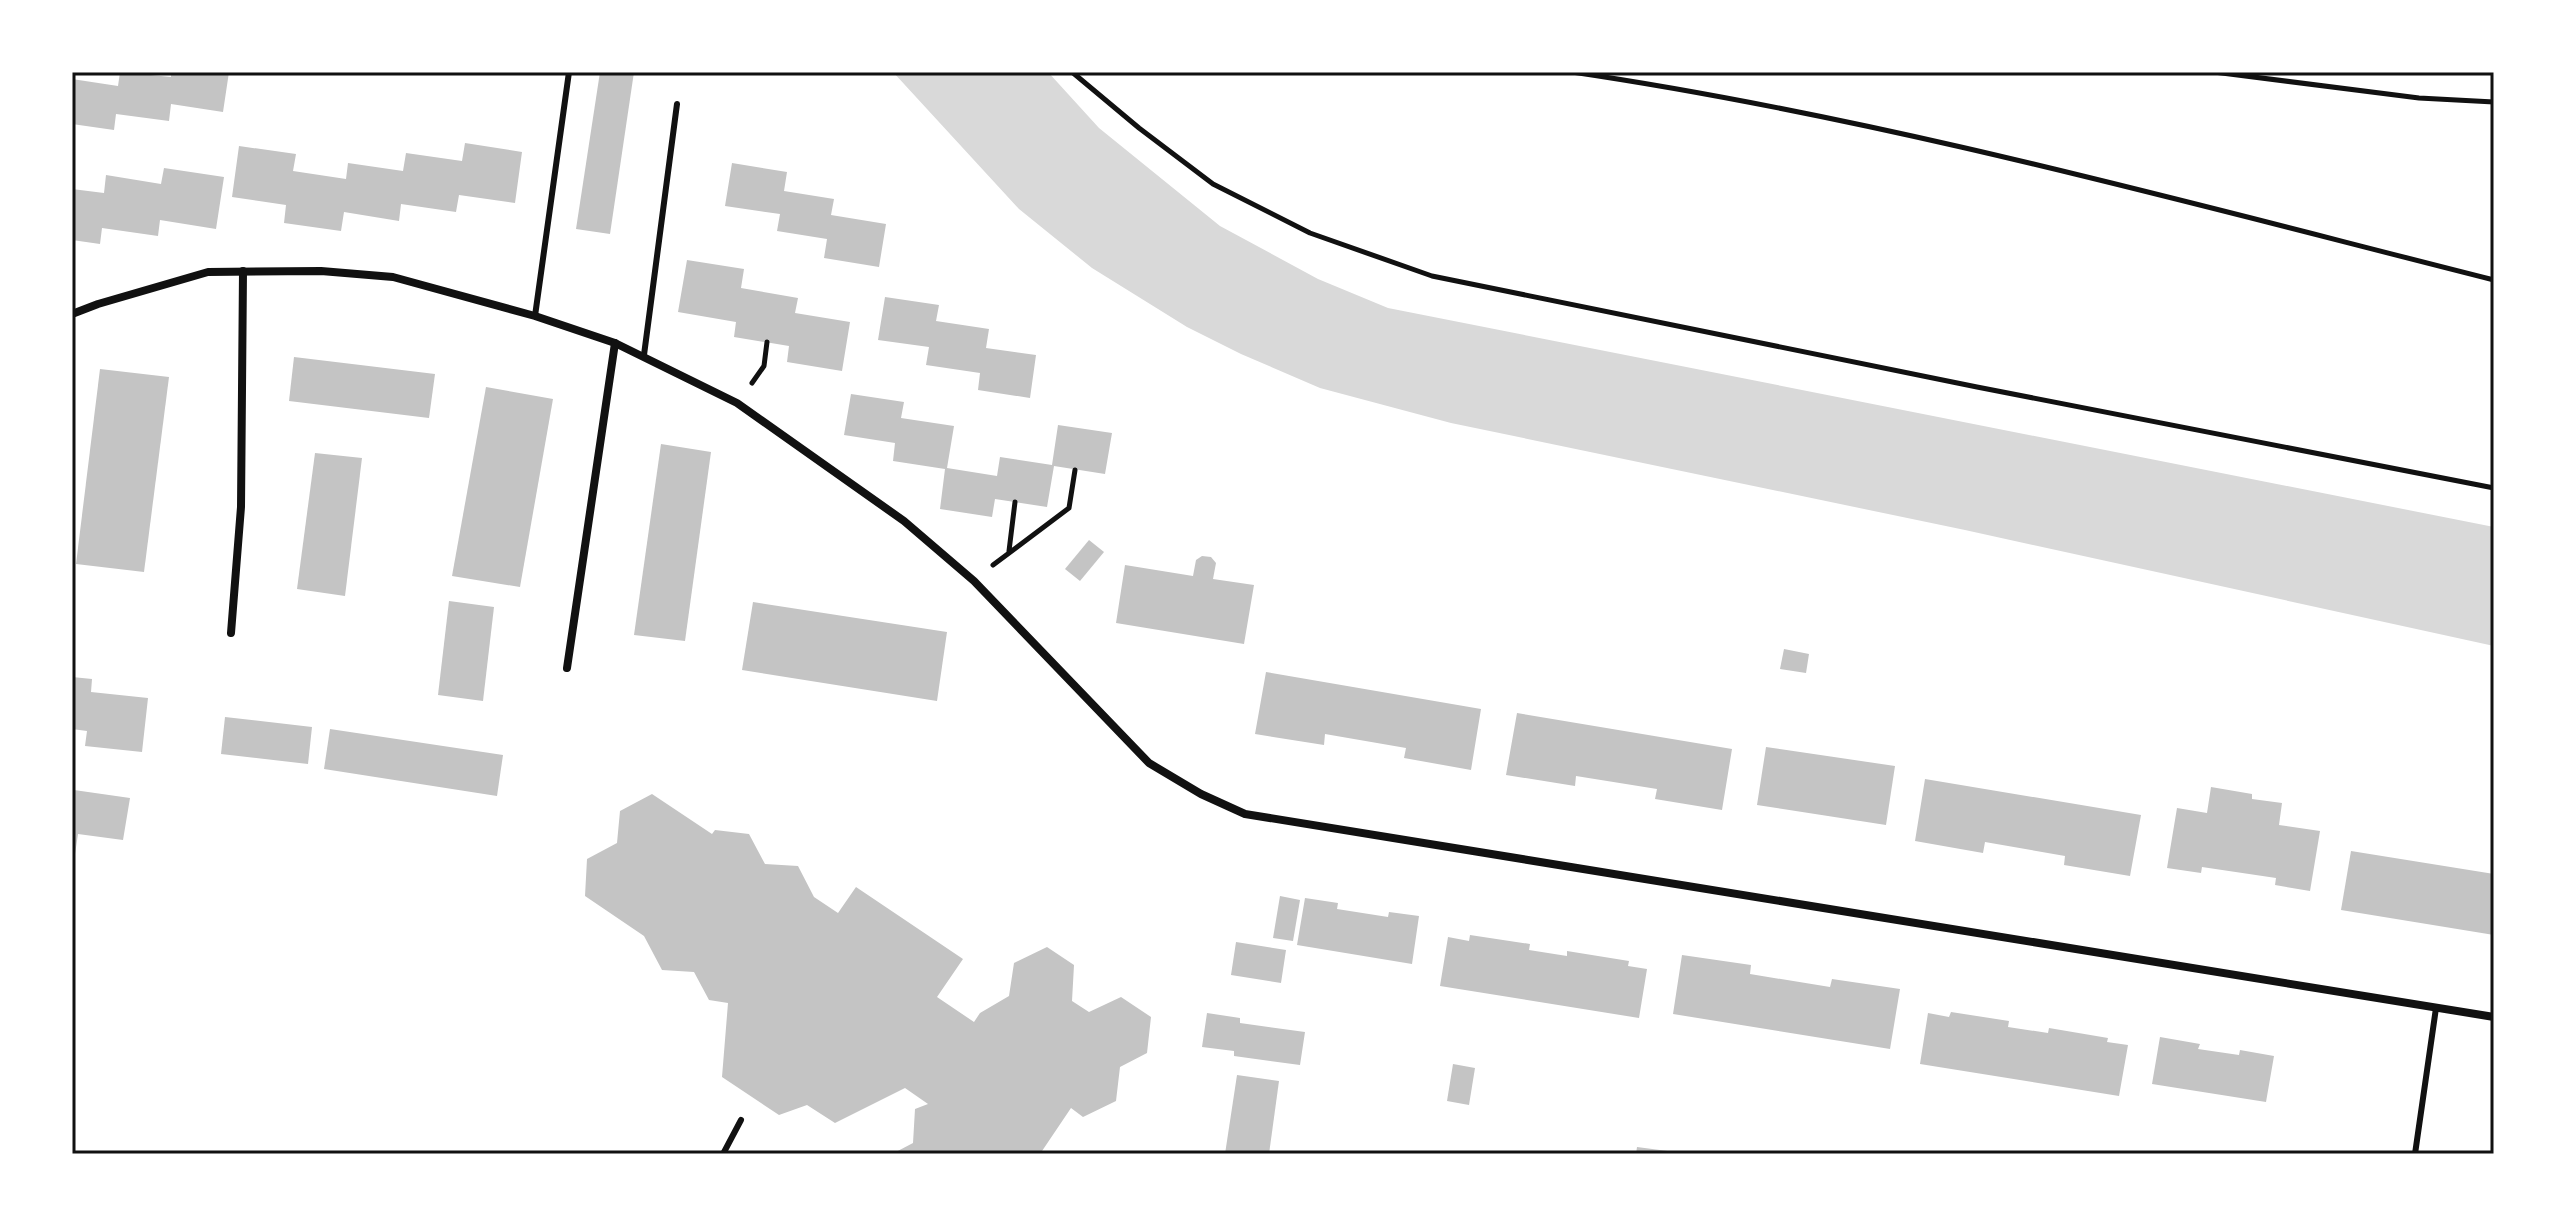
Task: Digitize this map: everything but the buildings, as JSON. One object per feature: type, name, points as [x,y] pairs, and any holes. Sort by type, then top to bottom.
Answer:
[{"type":"street","points":[[231,633],[241,507],[243,271]]},
{"type":"street","points":[[72,314],[208,272],[321,271],[393,277],[535,316],[644,355],[737,403],[904,521],[974,581],[1149,763],[1201,794],[1245,814],[2494,1017]]},
{"type":"street","points":[[567,668],[615,343]]},
{"type":"lane","points":[[535,316],[569,72]]},
{"type":"lane","points":[[644,355],[677,104]]},
{"type":"lane","points":[[2415,1154],[2436,1008]]},
{"type":"lane","points":[[723,1154],[741,1120]]},
{"type":"path","points":[[1072,72],[1213,184],[1310,233],[1432,276],[2494,488]]},
{"type":"path","points":[[1572,72],[1679,88],[2009,158],[2494,280]]},
{"type":"path","points":[[2214,72],[2419,98],[2494,102]]},
{"type":"path","points":[[737,403],[764,366],[767,342]]},
{"type":"path","points":[[974,581],[1069,508],[1075,470]]},
{"type":"path","points":[[1008,552],[1015,502]]},
{"type":"shaded area","points":[[893,72],[1048,72],[1099,128],[1220,226],[1318,279],[1388,308],[2494,527],[2494,646],[1965,530],[1451,423],[1320,388],[1187,327],[1092,268],[1019,209]]}]
